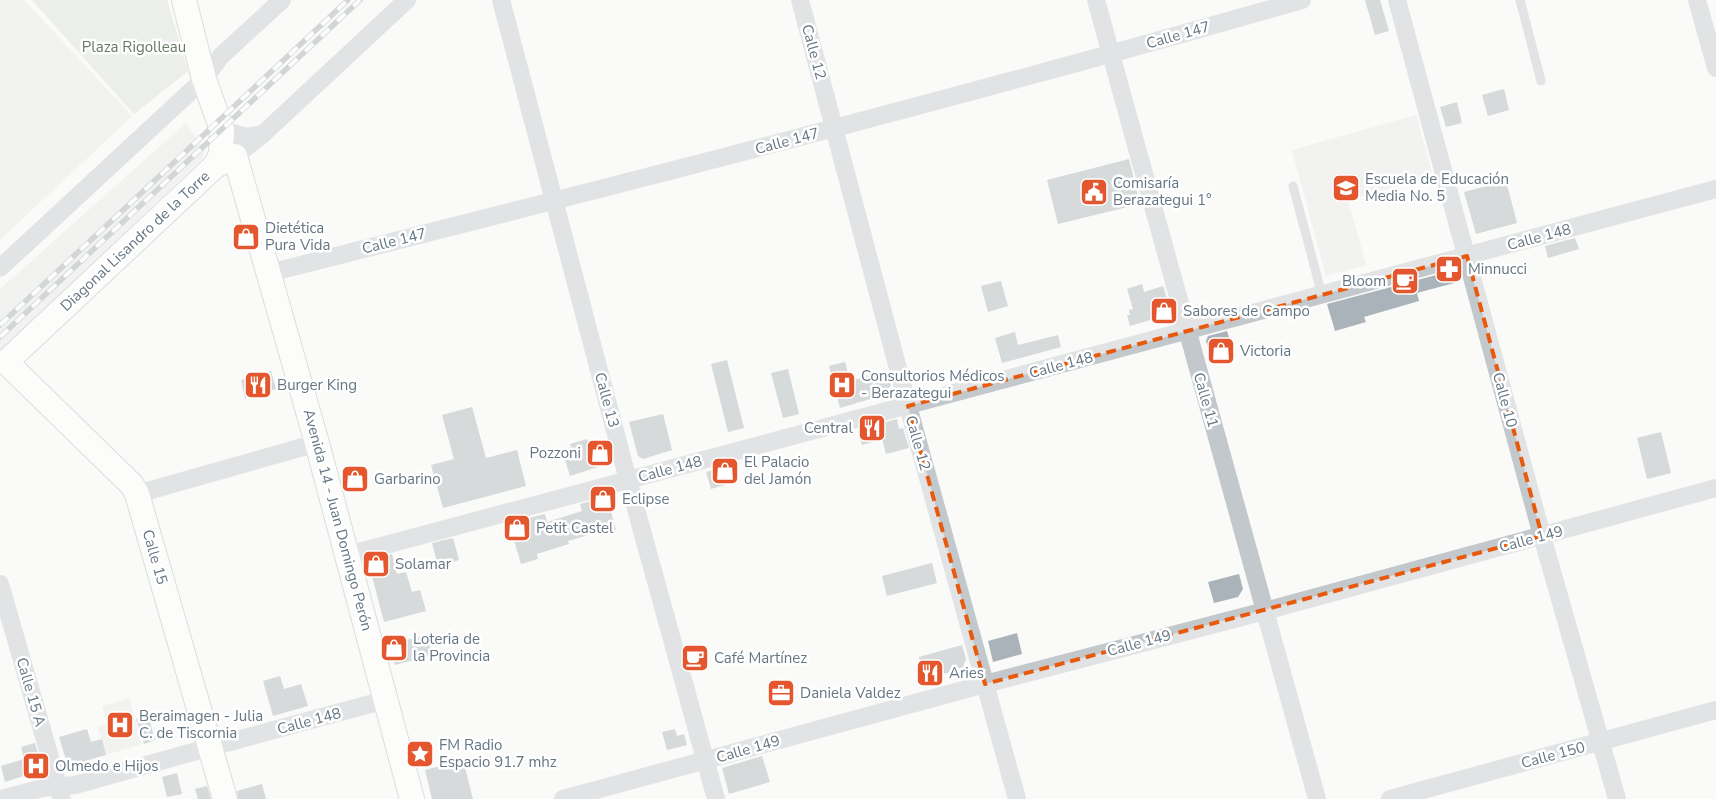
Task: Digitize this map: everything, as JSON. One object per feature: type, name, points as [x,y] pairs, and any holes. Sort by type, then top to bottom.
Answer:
[{"type":"main road","points":[[184,0],[204,79],[222,130],[221,154],[225,161]]},
{"type":"main road","name":"Avenida 14 - Juan Domingo Perón","points":[[225,161],[269,273],[348,555],[412,799]]},
{"type":"main road","name":"Diagonal Lisandro de la Torre","points":[[3,365],[225,161]]},
{"type":"main road","name":"Calle 15","points":[[3,365],[132,485],[137,494],[225,799]]},
{"type":"street","points":[[0,268],[204,79],[222,56],[282,0]]},
{"type":"street","name":"Diagonal Lisandro de la Torre","points":[[225,161],[263,134],[407,0]]},
{"type":"street","name":"Calle 13","points":[[501,0],[628,480],[716,799]]},
{"type":"street","name":"Calle 12","points":[[800,0],[908,406],[1017,799]]},
{"type":"street","name":"Calle 11","points":[[1096,0],[1317,799]]},
{"type":"street","name":"Calle 147","points":[[269,273],[554,201],[1111,55],[1302,0]]},
{"type":"street","name":"Calle 10","points":[[1397,0],[1542,536],[1617,799]]},
{"type":"street","points":[[1697,0],[1716,68]]},
{"type":"street","points":[[222,130],[246,137],[263,134]]},
{"type":"street","name":"Calle 148","points":[[348,555],[1716,189]]},
{"type":"street","points":[[137,494],[317,443]]},
{"type":"street","name":"Calle 149","points":[[563,799],[1716,488]]},
{"type":"street","name":"Calle 15 A","points":[[0,584],[60,793]]},
{"type":"street","name":"Calle 148","points":[[1,799],[43,788],[60,793],[75,785],[385,700]]},
{"type":"street","name":"Calle 150","points":[[1390,799],[1716,710]]},
{"type":"lane","points":[[1520,0],[1541,81]]},
{"type":"lane","points":[[1293,186],[1322,295]]},
{"type":"highlighted area","points":[[1467,256],[1542,536],[985,684],[908,406]]},
{"type":"shaded area","points":[[0,0],[24,0],[132,116],[0,240]]},
{"type":"shaded area","name":"Escuela de Educación Media No. 5","points":[[1416,115],[1433,176],[1348,200],[1366,265],[1326,276],[1292,150]]},
{"type":"shaded area","points":[[186,123],[204,150],[203,158],[0,351],[0,289]]},
{"type":"shaded area","name":"Beraimagen - Julia C. de Tiscornia","points":[[129,698],[142,744],[106,755],[98,727],[107,724],[102,706]]},
{"type":"green space","name":"Plaza Rigolleau","points":[[32,0],[167,0],[188,71],[134,114]]},
{"type":"building","points":[[1365,0],[1380,0],[1389,31],[1375,35]]},
{"type":"building","points":[[1504,89],[1509,110],[1488,116],[1482,95]]},
{"type":"building","points":[[1457,102],[1462,123],[1446,127],[1440,107]]},
{"type":"building","name":"Comisaría Berazategui 1°","points":[[1129,159],[1140,204],[1058,224],[1047,180]]},
{"type":"building","points":[[1506,181],[1517,223],[1476,234],[1464,192]]},
{"type":"building","points":[[1575,238],[1579,249],[1548,258],[1545,246]]},
{"type":"building","points":[[1455,270],[1458,282],[1417,293],[1419,301],[1364,317],[1366,322],[1335,331],[1327,304]]},
{"type":"building","points":[[1001,281],[1008,306],[988,312],[981,286]]},
{"type":"building","points":[[1142,284],[1144,292],[1163,286],[1170,308],[1164,316],[1130,326],[1127,315],[1130,315],[1129,310],[1133,309],[1127,289]]},
{"type":"building","name":"Victoria","points":[[1227,331],[1235,356],[1212,363],[1206,341],[1208,336]]},
{"type":"building","points":[[1015,332],[1018,345],[1058,335],[1061,347],[1002,363],[995,338]]},
{"type":"building","points":[[727,360],[744,428],[728,432],[711,364]]},
{"type":"building","points":[[845,362],[850,381],[887,371],[891,384],[887,394],[840,408],[829,366]]},
{"type":"building","points":[[788,369],[799,414],[783,418],[771,373]]},
{"type":"building","name":"Burger King","points":[[271,371],[276,389],[245,398],[241,380]]},
{"type":"building","points":[[472,407],[486,458],[517,450],[526,486],[443,508],[431,465],[454,459],[442,415]]},
{"type":"building","points":[[663,414],[672,450],[643,459],[638,456],[629,422]]},
{"type":"building","points":[[897,419],[899,429],[903,428],[909,448],[886,454],[882,439],[862,445],[858,430]]},
{"type":"building","points":[[1661,432],[1671,473],[1647,479],[1637,438]]},
{"type":"building","points":[[587,439],[590,448],[605,444],[610,458],[607,464],[570,476],[562,450],[571,447],[570,444]]},
{"type":"building","points":[[727,466],[732,483],[711,489],[706,472]]},
{"type":"building","points":[[607,497],[616,530],[604,534],[603,531],[568,541],[569,544],[537,554],[538,559],[521,564],[509,523],[545,514],[547,522],[582,511],[580,504]]},
{"type":"building","points":[[453,538],[459,560],[438,566],[432,543]]},
{"type":"building","points":[[392,554],[397,574],[406,572],[412,592],[420,590],[426,611],[384,622],[368,561]]},
{"type":"building","points":[[932,563],[937,583],[887,596],[882,576]]},
{"type":"building","points":[[1239,574],[1243,589],[1238,597],[1214,603],[1208,582]]},
{"type":"building","points":[[1017,633],[1022,654],[993,662],[988,641]]},
{"type":"building","points":[[427,635],[432,655],[395,665],[389,644]]},
{"type":"building","points":[[962,645],[966,659],[962,669],[925,679],[919,657]]},
{"type":"building","points":[[280,676],[284,689],[301,684],[308,706],[273,716],[263,681]]},
{"type":"building","name":"Daniela Valdez","points":[[787,682],[792,700],[776,705],[771,687]]},
{"type":"building","points":[[148,715],[155,740],[144,744],[136,719]]},
{"type":"building","points":[[87,729],[91,742],[102,739],[106,755],[68,766],[59,737]]},
{"type":"building","points":[[675,729],[677,736],[684,734],[687,745],[667,750],[662,732]]},
{"type":"building","points":[[35,743],[41,765],[36,772],[5,782],[1,766],[24,759],[21,747]]},
{"type":"building","points":[[762,756],[770,782],[729,794],[722,768]]},
{"type":"building","points":[[463,760],[473,799],[432,799],[425,770]]},
{"type":"building","points":[[177,773],[182,794],[167,797],[162,777]]},
{"type":"building","points":[[262,784],[266,799],[238,799],[237,791]]},
{"type":"building","points":[[207,786],[211,799],[198,799],[195,789]]},
{"type":"railway","points":[[0,325],[348,0]]},
{"type":"railway","points":[[0,337],[360,0]]},
{"type":"place","name":"Escuela de Educación Media No. 5","points":[[1346,188]]},
{"type":"place","name":"Comisaría Berazategui 1°","points":[[1094,192]]},
{"type":"place","name":"Dietética Pura Vida","points":[[246,237]]},
{"type":"place","name":"Minnucci","points":[[1449,269]]},
{"type":"place","name":"Bloom","points":[[1405,281]]},
{"type":"place","name":"Sabores de Campo","points":[[1164,311]]},
{"type":"place","name":"Victoria","points":[[1221,351]]},
{"type":"place","name":"Burger King","points":[[258,385]]},
{"type":"place","name":"Consultorios Médicos - Berazategui","points":[[842,385]]},
{"type":"place","name":"Central","points":[[872,428]]},
{"type":"place","name":"Pozzoni","points":[[600,453]]},
{"type":"place","name":"El Palacio del Jamón","points":[[725,471]]},
{"type":"place","name":"Garbarino","points":[[355,479]]},
{"type":"place","name":"Eclipse","points":[[603,499]]},
{"type":"place","name":"Petit Castel","points":[[517,528]]},
{"type":"place","name":"Solamar","points":[[376,564]]},
{"type":"place","name":"Loteria de la Provincia","points":[[394,648]]},
{"type":"place","name":"Café Martínez","points":[[695,658]]},
{"type":"place","name":"Aries","points":[[930,673]]},
{"type":"place","name":"Daniela Valdez","points":[[781,693]]},
{"type":"place","name":"Beraimagen - Julia C. de Tiscornia","points":[[120,725]]},
{"type":"place","name":"FM Radio Espacio 91.7 mhz","points":[[420,754]]},
{"type":"place","name":"Olmedo e Hijos","points":[[36,766]]}]
